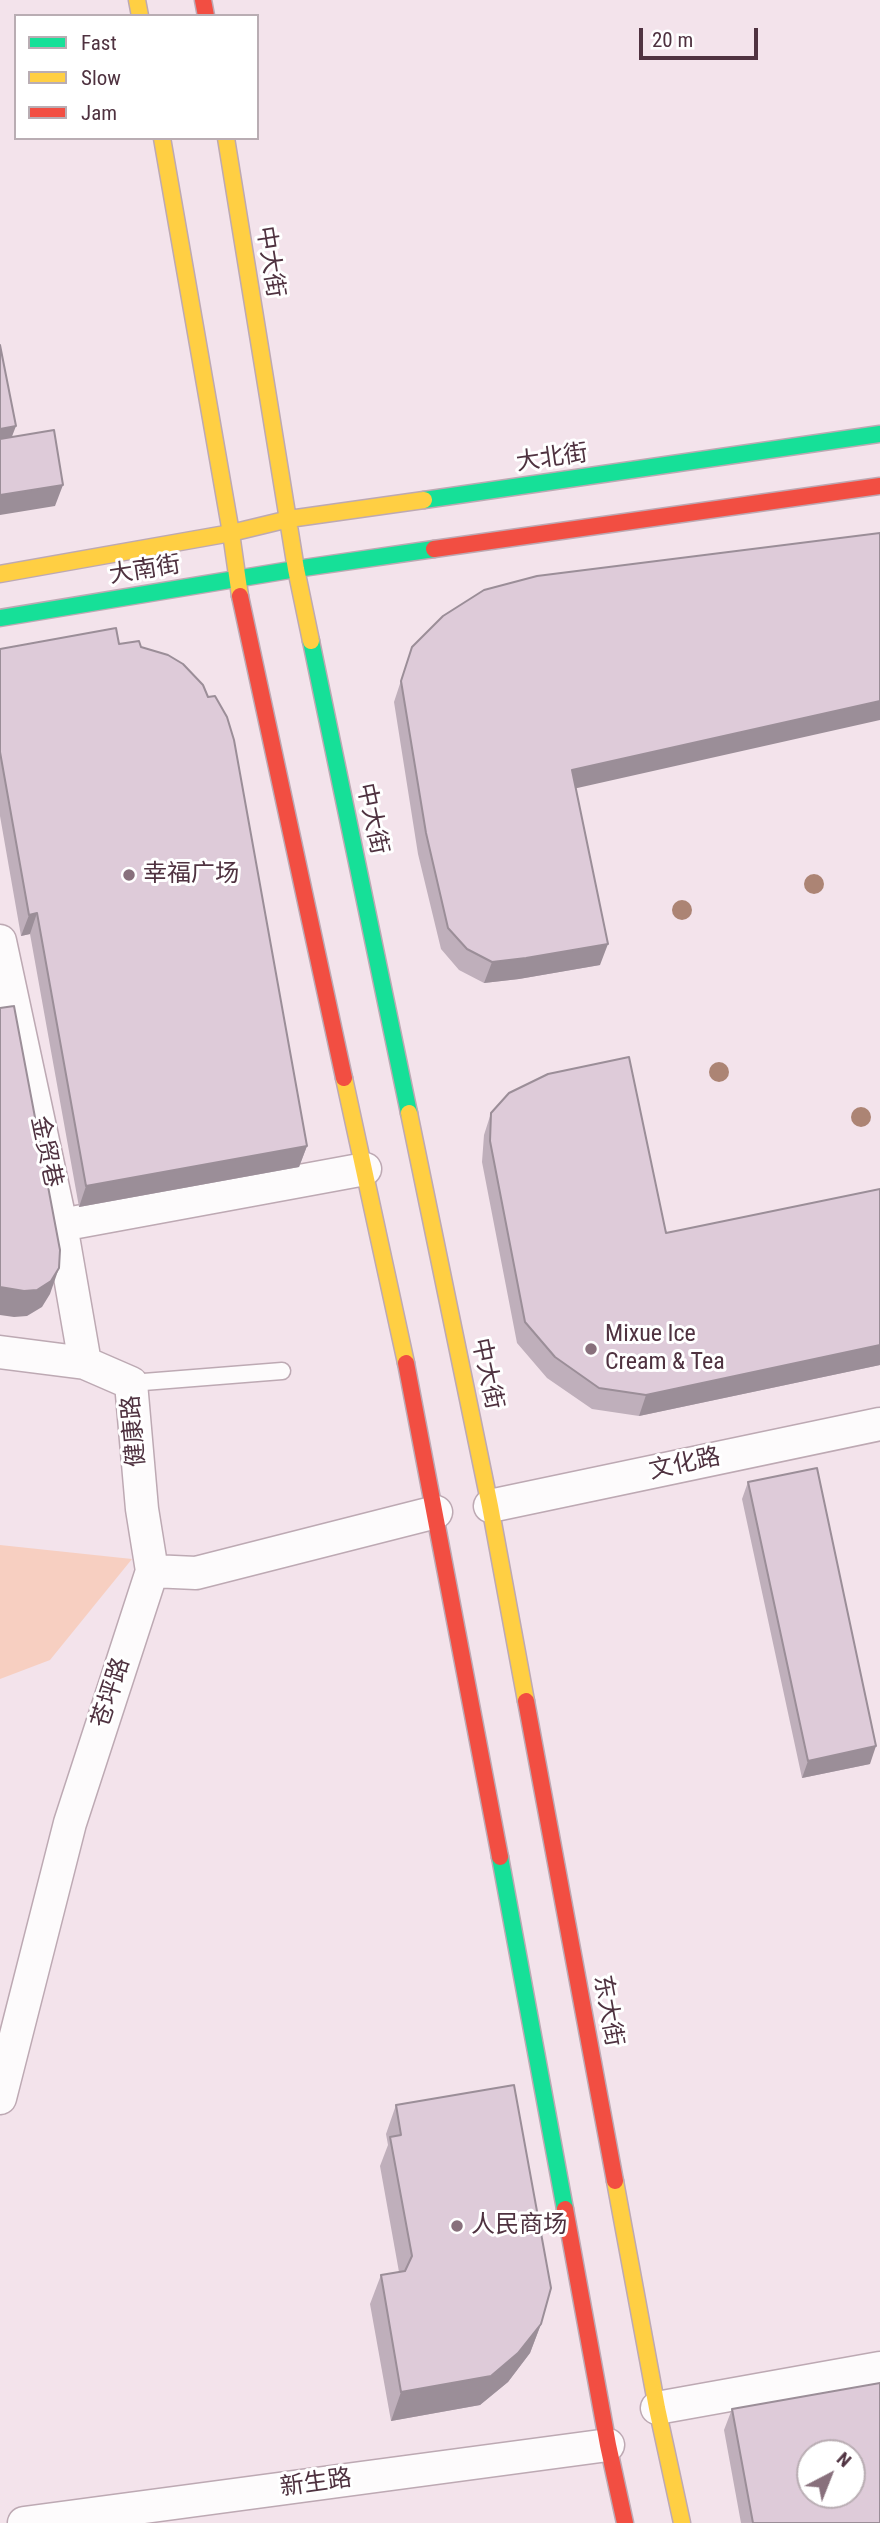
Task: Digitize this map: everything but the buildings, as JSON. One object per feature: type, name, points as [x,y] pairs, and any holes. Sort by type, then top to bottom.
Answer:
[{"type":"main road","points":[[162,140],[236,579],[365,1169],[436,1512],[608,2445],[625,2523]]},
{"type":"main road","name":"中大街","points":[[226,140],[296,569],[490,1506]]},
{"type":"main road","name":"大北街","points":[[230,533],[289,520],[880,434]]},
{"type":"main road","points":[[296,569],[880,486]]},
{"type":"main road","name":"大南街","points":[[0,574],[230,533]]},
{"type":"main road","name":"大南街","points":[[0,618],[296,569]]},
{"type":"main road","name":"东大街","points":[[490,1506],[657,2408],[682,2523]]},
{"type":"street","name":"金贸巷","points":[[0,941],[61,1225],[85,1363]]},
{"type":"street","points":[[61,1225],[365,1169]]},
{"type":"street","name":"健康路","points":[[0,1352],[85,1363],[131,1383],[142,1509],[152,1571]]},
{"type":"street","name":"文化路","points":[[490,1506],[880,1424]]},
{"type":"street","points":[[152,1571],[196,1573],[436,1512]]},
{"type":"street","name":"苍坪路","points":[[0,2098],[69,1823],[152,1571]]},
{"type":"street","points":[[657,2408],[880,2368]]},
{"type":"street","name":"新生路","points":[[24,2523],[608,2445]]},
{"type":"lane","points":[[131,1383],[282,1371]]},
{"type":"shaded area","points":[[0,1545],[132,1559],[50,1660],[0,1679]]},
{"type":"traffic: fast","points":[[424,500],[880,434]]},
{"type":"traffic: fast","points":[[0,618],[434,549]]},
{"type":"traffic: fast","points":[[311,641],[409,1113]]},
{"type":"traffic: fast","points":[[500,1857],[565,2209]]},
{"type":"traffic: slow","points":[[137,0],[140,14]]},
{"type":"traffic: slow","points":[[162,140],[240,596]]},
{"type":"traffic: slow","points":[[226,140],[296,569],[311,641]]},
{"type":"traffic: slow","points":[[0,574],[231,533],[289,519],[424,500]]},
{"type":"traffic: slow","points":[[344,1078],[406,1363]]},
{"type":"traffic: slow","points":[[409,1113],[490,1506],[526,1701]]},
{"type":"traffic: slow","points":[[615,2181],[657,2408],[682,2523]]},
{"type":"traffic: jam","points":[[203,0],[206,14]]},
{"type":"traffic: jam","points":[[434,549],[880,486]]},
{"type":"traffic: jam","points":[[240,596],[344,1078]]},
{"type":"traffic: jam","points":[[406,1363],[500,1857]]},
{"type":"traffic: jam","points":[[526,1701],[615,2181]]},
{"type":"traffic: jam","points":[[565,2209],[625,2523]]},
{"type":"place","name":"幸福广场","points":[[129,875]]},
{"type":"place","name":"Mixue Ice Cream & Tea","points":[[591,1349]]},
{"type":"place","name":"人民商场","points":[[457,2226]]}]
